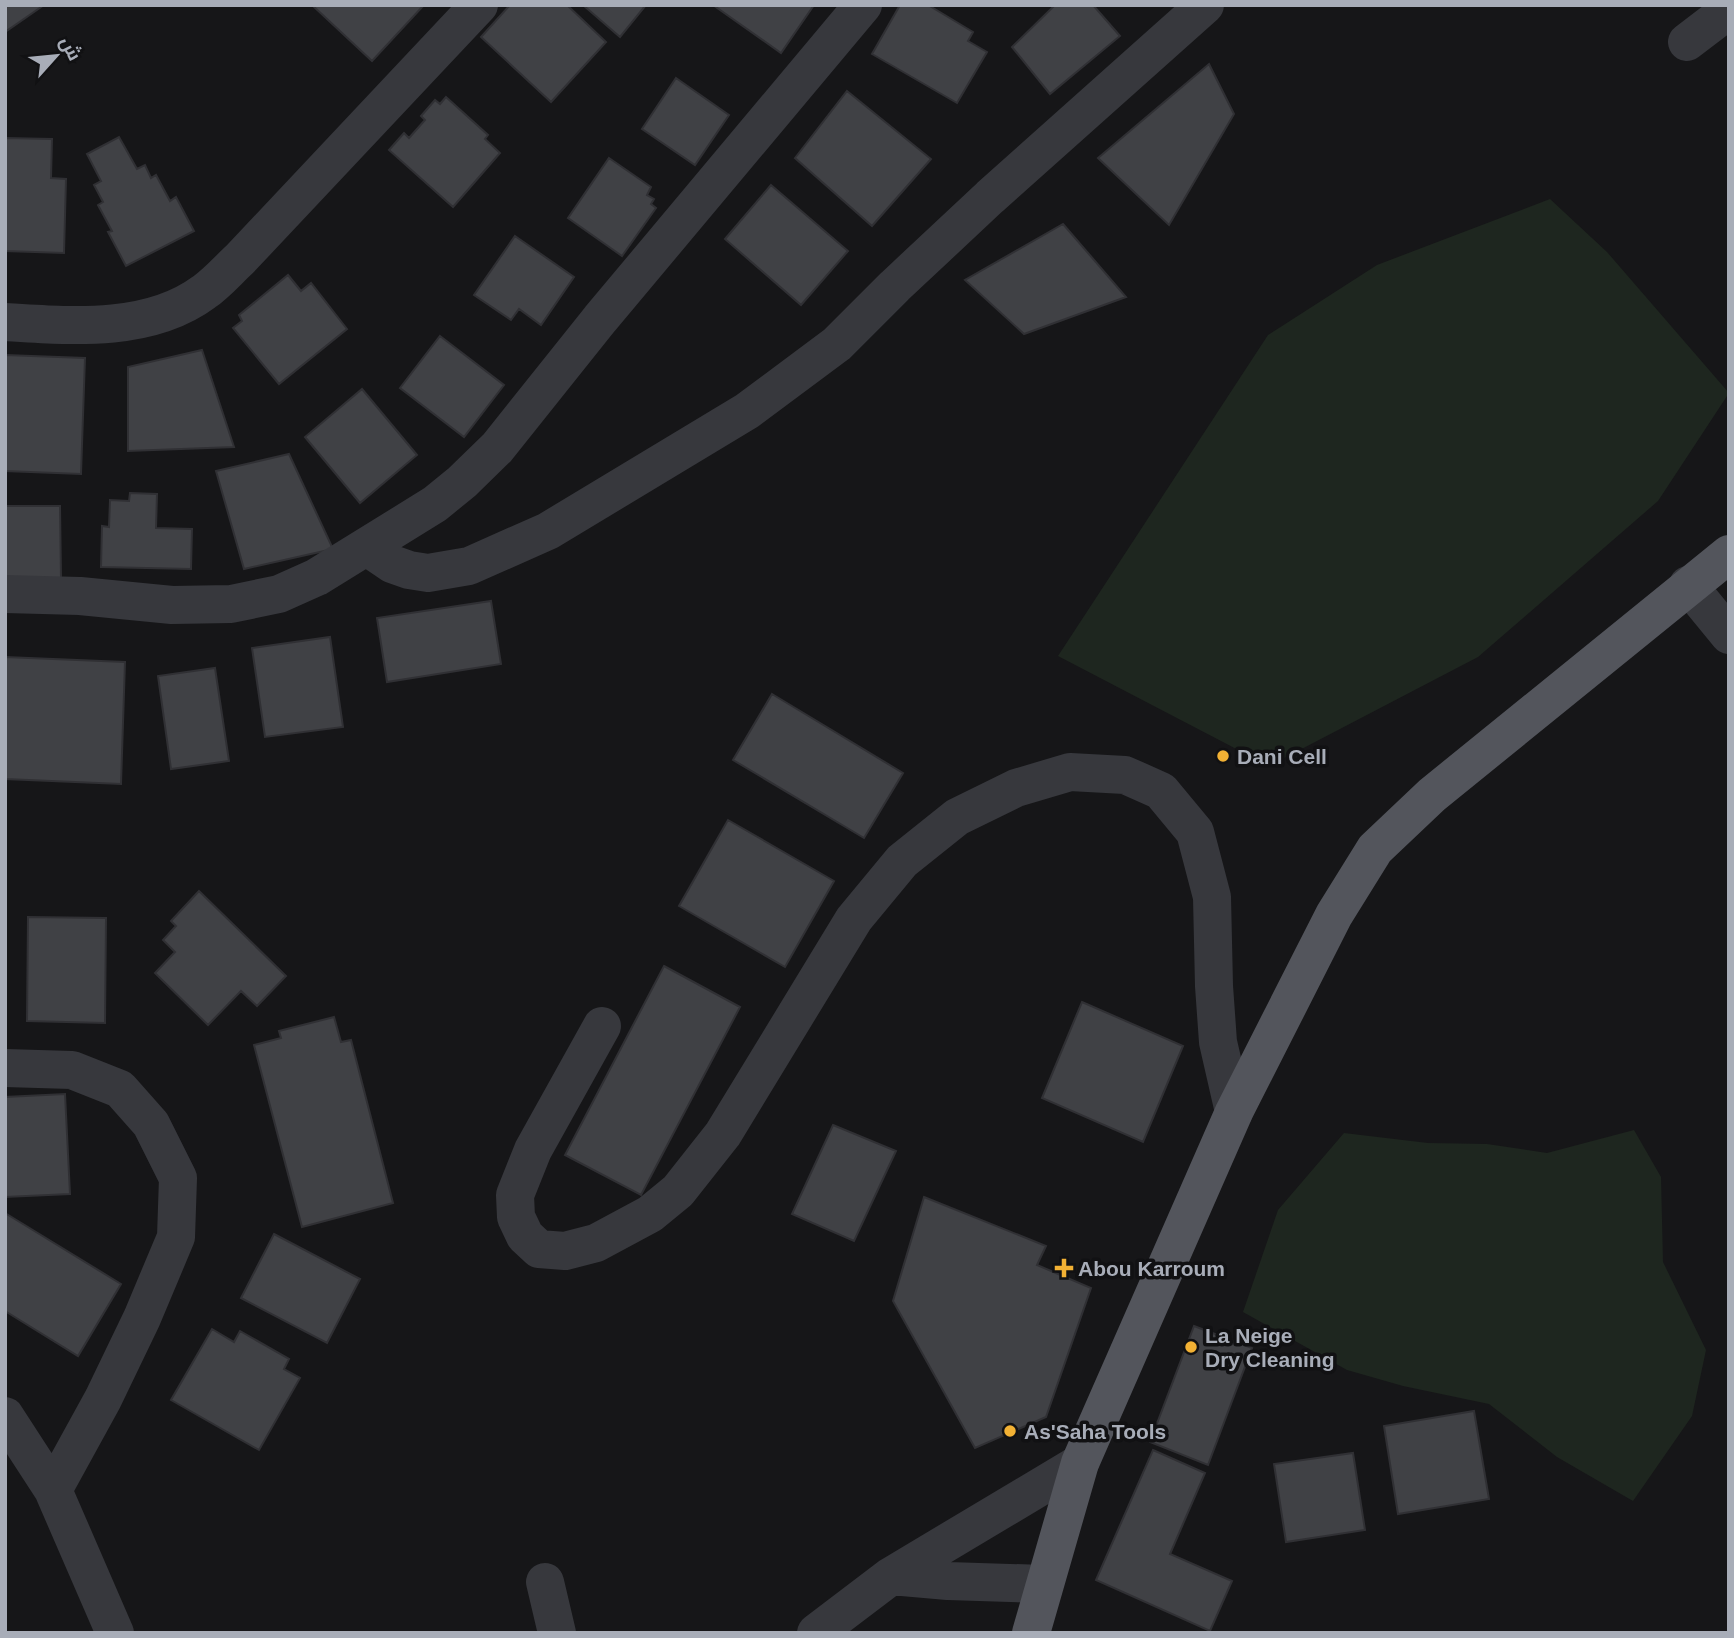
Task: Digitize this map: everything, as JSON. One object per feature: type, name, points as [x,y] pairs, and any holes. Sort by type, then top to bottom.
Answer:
[{"type":"main road","points":[[1031,1633],[1080,1463],[1234,1112],[1334,915],[1375,849],[1432,795],[1729,554]]},
{"type":"street","points":[[5,322],[110,324],[163,313],[204,293],[240,259],[479,5]]},
{"type":"street","points":[[5,594],[80,596],[172,605],[231,604],[279,594],[317,577],[435,504],[497,448],[600,319],[863,5]]},
{"type":"street","points":[[367,547],[392,564],[409,570],[428,573],[469,566],[548,531],[747,411],[837,344],[990,197],[1205,5]]},
{"type":"street","points":[[1687,42],[1729,10]]},
{"type":"street","points":[[1688,585],[1729,635]]},
{"type":"street","points":[[602,1026],[533,1150],[515,1195],[516,1217],[525,1236],[539,1250],[565,1251],[596,1243],[650,1214],[678,1191],[723,1134],[854,919],[902,862],[957,817],[1016,788],[1070,772],[1125,775],[1161,791],[1195,832],[1212,897],[1214,986],[1219,1042],[1234,1112]]},
{"type":"street","points":[[5,1068],[72,1070],[120,1089],[151,1124],[178,1178],[176,1237],[131,1341],[53,1490]]},
{"type":"street","points":[[7,1424],[53,1490],[115,1633]]},
{"type":"street","points":[[816,1633],[891,1576],[1080,1463]]},
{"type":"street","points":[[891,1576],[1044,1584]]},
{"type":"street","points":[[545,1582],[557,1633]]},
{"type":"shaded area","points":[[1550,199],[1607,252],[1729,393],[1658,501],[1478,657],[1269,766],[1058,656],[1268,335],[1377,265]]},
{"type":"shaded area","points":[[1634,1130],[1661,1177],[1663,1262],[1706,1350],[1692,1416],[1633,1501],[1557,1457],[1489,1404],[1403,1386],[1347,1370],[1243,1312],[1278,1210],[1344,1133],[1428,1143],[1487,1144],[1547,1153]]},
{"type":"building","points":[[5,5],[44,5],[5,32]]},
{"type":"building","points":[[312,5],[424,5],[372,61]]},
{"type":"building","points":[[510,5],[567,5],[606,42],[551,102],[481,37]]},
{"type":"building","points":[[583,5],[646,5],[620,37]]},
{"type":"building","points":[[713,5],[814,5],[781,53]]},
{"type":"building","points":[[900,5],[928,5],[973,32],[968,41],[987,52],[957,103],[872,54]]},
{"type":"building","points":[[1055,5],[1093,5],[1120,36],[1050,94],[1012,47]]},
{"type":"building","points":[[1209,64],[1234,114],[1169,225],[1098,158]]},
{"type":"building","points":[[676,78],[729,115],[695,165],[642,129]]},
{"type":"building","points":[[847,91],[931,159],[872,226],[795,158]]},
{"type":"building","points":[[446,97],[488,135],[485,139],[500,153],[453,207],[389,150],[404,133],[409,138],[425,120],[421,116],[435,100],[440,104]]},
{"type":"building","points":[[119,137],[137,169],[145,165],[151,178],[156,175],[170,201],[176,197],[194,231],[126,266],[108,232],[112,231],[98,205],[103,202],[94,185],[101,181],[87,154]]},
{"type":"building","points":[[5,138],[52,139],[51,178],[66,179],[64,253],[5,251]]},
{"type":"building","points":[[609,158],[651,187],[647,195],[654,199],[651,204],[656,208],[622,256],[568,218]]},
{"type":"building","points":[[771,185],[848,251],[801,305],[725,239]]},
{"type":"building","points":[[1063,224],[1126,297],[1024,334],[965,280]]},
{"type":"building","points":[[515,236],[574,277],[541,325],[519,309],[511,320],[474,295]]},
{"type":"building","points":[[288,275],[301,291],[311,283],[347,329],[279,384],[233,328],[242,321],[239,315]]},
{"type":"building","points":[[440,336],[504,385],[464,437],[400,388]]},
{"type":"building","points":[[202,350],[234,447],[128,451],[128,367]]},
{"type":"building","points":[[5,355],[85,358],[81,474],[5,471]]},
{"type":"building","points":[[362,389],[417,455],[360,503],[305,437]]},
{"type":"building","points":[[289,454],[333,549],[244,569],[216,471]]},
{"type":"building","points":[[130,493],[157,494],[156,528],[192,529],[191,569],[101,567],[102,526],[109,527],[110,500],[129,501]]},
{"type":"building","points":[[5,506],[60,506],[61,578],[5,578]]},
{"type":"building","points":[[491,601],[501,664],[387,682],[377,618]]},
{"type":"building","points":[[330,637],[343,727],[265,737],[252,648]]},
{"type":"building","points":[[5,657],[125,662],[121,784],[5,779]]},
{"type":"building","points":[[215,668],[229,761],[171,769],[158,676]]},
{"type":"building","points":[[772,694],[903,773],[864,838],[733,760]]},
{"type":"building","points":[[728,820],[834,881],[785,967],[679,906]]},
{"type":"building","points":[[199,891],[286,976],[257,1006],[241,991],[208,1025],[155,973],[175,952],[163,940],[176,926],[171,921]]},
{"type":"building","points":[[28,917],[106,918],[105,1023],[27,1021]]},
{"type":"building","points":[[664,966],[740,1007],[641,1195],[565,1155]]},
{"type":"building","points":[[1082,1002],[1183,1046],[1143,1142],[1042,1098]]},
{"type":"building","points":[[334,1017],[341,1042],[351,1040],[393,1203],[302,1227],[254,1045],[281,1038],[279,1031]]},
{"type":"building","points":[[65,1094],[70,1194],[5,1197],[5,1097]]},
{"type":"building","points":[[833,1125],[896,1151],[854,1241],[792,1214]]},
{"type":"building","points":[[924,1197],[1046,1246],[1037,1265],[1091,1288],[1046,1417],[975,1448],[893,1301]]},
{"type":"building","points":[[5,1213],[121,1284],[78,1356],[5,1311]]},
{"type":"building","points":[[274,1234],[360,1279],[327,1343],[241,1298]]},
{"type":"building","points":[[1194,1326],[1252,1348],[1208,1465],[1150,1442]]},
{"type":"building","points":[[212,1329],[234,1342],[240,1331],[289,1359],[284,1369],[300,1378],[259,1450],[171,1400]]},
{"type":"building","points":[[1474,1411],[1489,1499],[1398,1514],[1384,1426]]},
{"type":"building","points":[[1153,1450],[1205,1473],[1170,1554],[1232,1581],[1210,1631],[1096,1580]]},
{"type":"building","points":[[1353,1453],[1365,1530],[1286,1542],[1274,1464]]},
{"type":"place","name":"Dani Cell","points":[[1223,756]]},
{"type":"place","name":"Abou Karroum","points":[[1064,1268]]},
{"type":"place","name":"La Neige Dry Cleaning","points":[[1191,1347]]},
{"type":"place","name":"As'Saha Tools","points":[[1010,1431]]}]
